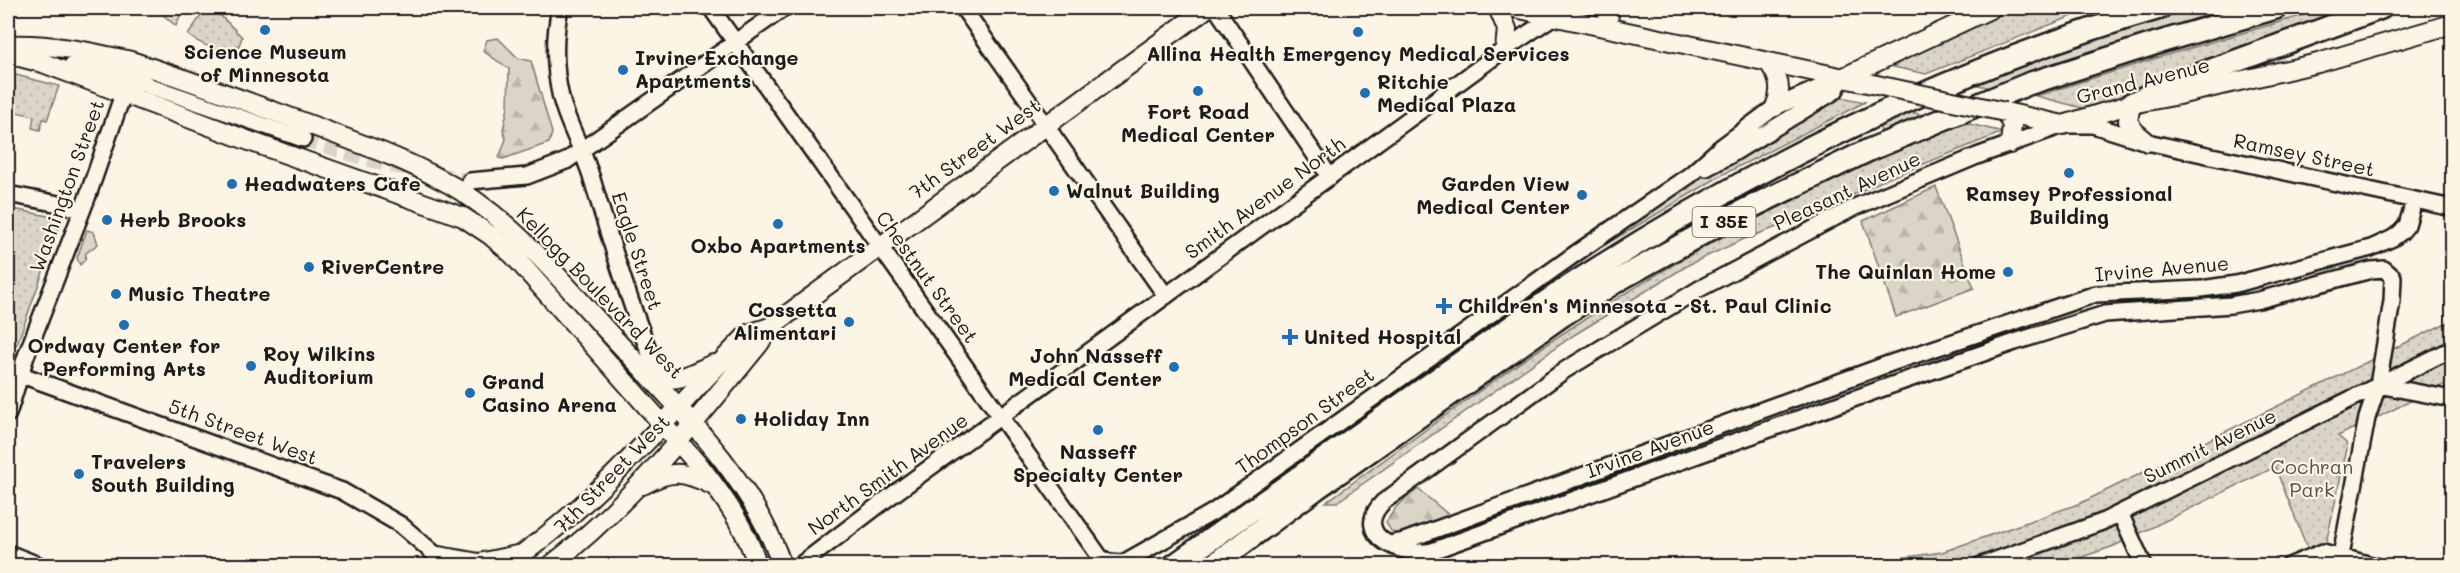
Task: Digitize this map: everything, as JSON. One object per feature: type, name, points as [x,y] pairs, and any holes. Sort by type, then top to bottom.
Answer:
[{"type":"highway","name":"I 35E","points":[[1173,566],[1550,299],[1609,260],[1730,188],[1857,123],[1914,97],[2058,41],[2160,8]]},
{"type":"highway","name":"I 35E","points":[[1220,561],[1317,488],[1563,315],[1620,279],[1743,211],[1869,150],[2028,84],[2276,8]]},
{"type":"highway","points":[[2131,104],[2165,87],[2381,8]]},
{"type":"main road","name":"7th Street West","points":[[505,566],[579,507],[661,425],[673,402],[723,360],[748,334],[770,327],[1207,8]]},
{"type":"main road","points":[[1498,8],[1507,29],[1504,50]]},
{"type":"main road","name":"Grand Avenue","points":[[1515,8],[1561,12],[1607,27],[2063,125],[2131,104],[2318,63],[2452,24]]},
{"type":"main road","points":[[1607,27],[1610,8]]},
{"type":"main road","points":[[1842,78],[1992,8]]},
{"type":"main road","points":[[1890,88],[1885,79],[1890,65],[1935,35]]},
{"type":"main road","name":"Kellogg Boulevard West","points":[[8,45],[45,55],[127,84],[463,217],[490,235],[513,255],[716,487],[746,534],[758,566]]},
{"type":"main road","name":"Kellogg Boulevard West","points":[[8,54],[45,55],[91,52],[151,68],[374,149],[441,179],[492,214],[528,246],[653,375],[759,512],[774,541],[782,566]]},
{"type":"main road","points":[[1768,62],[1779,82],[1779,99],[1775,107]]},
{"type":"main road","points":[[2131,104],[2128,121],[2131,128],[2147,142]]},
{"type":"main road","points":[[2006,112],[2013,125],[2010,144]]},
{"type":"main road","name":"7th Street West","points":[[550,566],[580,542],[631,492],[693,424],[759,344],[770,327]]},
{"type":"main road","points":[[653,375],[677,380],[723,360]]},
{"type":"main road","points":[[631,492],[656,477],[674,473],[697,478],[716,487]]},
{"type":"main road","points":[[443,561],[479,563],[524,553]]},
{"type":"street","name":"Eagle Street","points":[[560,8],[556,27],[557,70],[561,99],[589,169],[653,375]]},
{"type":"street","name":"Chestnut Street","points":[[711,8],[1101,557],[1114,563]]},
{"type":"street","points":[[470,181],[502,180],[527,176],[566,161],[784,8]]},
{"type":"street","points":[[963,8],[1047,124],[1166,296]]},
{"type":"street","points":[[1216,8],[1330,177]]},
{"type":"street","name":"Smith Avenue North","points":[[1001,417],[1504,50],[1561,12]]},
{"type":"street","name":"Thompson Street","points":[[1114,563],[1130,561],[1213,512],[1575,254],[1690,175],[1720,148],[1775,107],[1842,78]]},
{"type":"street","name":"Thompson Street","points":[[1690,175],[1727,157],[1835,91],[1842,78]]},
{"type":"street","points":[[127,84],[150,86],[303,139]]},
{"type":"street","name":"Washington Street","points":[[8,414],[14,372],[82,211],[127,84]]},
{"type":"street","name":"Ramsey Street","points":[[2063,125],[2093,125],[2147,142],[2452,208]]},
{"type":"street","name":"Pleasant Avenue","points":[[1389,544],[1381,539],[1373,527],[1374,513],[1378,508],[1408,483],[1565,370],[1633,327],[1855,207],[2063,125]]},
{"type":"street","points":[[8,194],[69,206],[82,211]]},
{"type":"street","name":"Irvine Avenue","points":[[1389,544],[1404,541],[1872,370],[2096,294],[2217,287],[2257,279],[2384,243],[2401,232],[2407,225],[2414,201]]},
{"type":"street","name":"Irvine Avenue","points":[[1389,544],[1408,552],[1431,551],[1924,369],[2105,314],[2231,305],[2378,268],[2389,271],[2393,277],[2391,311],[2378,385]]},
{"type":"street","name":"Irvine Avenue","points":[[1872,370],[1924,369],[1962,340]]},
{"type":"street","name":"Summit Avenue","points":[[1979,566],[2083,530],[2452,349]]},
{"type":"street","name":"5th Street West","points":[[14,372],[342,491],[400,525],[443,561]]},
{"type":"street","points":[[2340,561],[2367,418],[2378,385],[2452,399]]},
{"type":"street","name":"North Smith Avenue","points":[[799,566],[884,501],[1001,417]]},
{"type":"street","points":[[2120,513],[2144,566]]},
{"type":"street","points":[[2289,566],[2323,552],[2340,561],[2375,566]]},
{"type":"street","points":[[8,553],[41,566]]},
{"type":"green space","points":[[163,8],[183,8],[176,26],[161,13]]},
{"type":"green space","points":[[206,8],[218,13],[242,37],[236,54],[205,45],[188,35]]},
{"type":"green space","points":[[2009,8],[2108,8],[2075,15],[1926,74],[1894,67],[1901,61]]},
{"type":"green space","points":[[2195,8],[2244,8],[2096,51],[1991,88],[1974,84],[2091,41]]},
{"type":"green space","points":[[2328,8],[2365,8],[2294,31],[2086,109],[2036,96],[2160,57]]},
{"type":"green space","points":[[498,38],[518,58],[531,61],[552,133],[549,143],[503,159],[499,158],[506,139],[503,130],[508,107],[509,69],[483,51],[487,40]]},
{"type":"green space","points":[[8,73],[59,86],[47,120],[43,119],[40,130],[32,128],[34,116],[8,110]]},
{"type":"green space","points":[[1841,97],[1865,102],[1722,175],[1605,245],[1601,241],[1705,173]]},
{"type":"green space","points":[[1910,112],[1923,115],[1882,132],[1878,126]]},
{"type":"green space","points":[[1965,123],[2003,132],[1884,180],[1810,215],[1744,239],[1690,264],[1574,335],[1337,502],[1326,502],[1540,349],[1665,269],[1812,190]]},
{"type":"green space","points":[[1936,187],[1974,288],[1896,317],[1863,221]]},
{"type":"green space","points":[[8,208],[48,216],[59,228],[17,344],[8,350]]},
{"type":"green space","points":[[87,230],[94,232],[98,244],[86,253],[85,260],[80,265],[77,258]]},
{"type":"green space","name":"Cochran Park","points":[[2452,320],[2452,383],[2449,382],[2360,426],[2358,430],[2354,428],[2338,436],[2346,443],[2347,449],[2326,543],[2308,550],[2275,467],[2114,546],[2059,565],[1843,566],[1942,552],[2081,503]]},
{"type":"green space","points":[[1418,489],[1450,516],[1398,535],[1391,531],[1386,522],[1397,506]]},
{"type":"tunnel","points":[[303,139],[384,164],[407,168]]},
{"type":"tunnel","points":[[436,174],[470,181]]},
{"type":"place","name":"Science Museum of Minnesota","points":[[265,30]]},
{"type":"place","name":"Allina Health Emergency Medical Services","points":[[1358,32]]},
{"type":"place","name":"Irvine Exchange Apartments","points":[[623,70]]},
{"type":"place","name":"Fort Road Medical Center","points":[[1198,91]]},
{"type":"place","name":"Ritchie Medical Plaza","points":[[1365,93]]},
{"type":"place","name":"Ramsey Professional Building","points":[[2069,173]]},
{"type":"place","name":"Headwaters Cafe","points":[[232,184]]},
{"type":"place","name":"Walnut Building","points":[[1054,191]]},
{"type":"place","name":"Garden View Medical Center","points":[[1582,195]]},
{"type":"place","name":"Herb Brooks","points":[[107,220]]},
{"type":"place","name":"Oxbo Apartments","points":[[778,224]]},
{"type":"place","name":"RiverCentre","points":[[309,267]]},
{"type":"place","name":"The Quinlan Home","points":[[2008,272]]},
{"type":"place","name":"Music Theatre","points":[[116,294]]},
{"type":"place","name":"Children's Minnesota - St. Paul Clinic","points":[[1444,306]]},
{"type":"place","name":"Cossetta Alimentari","points":[[849,322]]},
{"type":"place","name":"Ordway Center for Performing Arts","points":[[124,325]]},
{"type":"place","name":"United Hospital","points":[[1290,337]]},
{"type":"place","name":"Roy Wilkins Auditorium","points":[[251,366]]},
{"type":"place","name":"John Nasseff Medical Center","points":[[1174,367]]},
{"type":"place","name":"Grand Casino Arena","points":[[470,393]]},
{"type":"place","name":"Holiday Inn","points":[[741,419]]},
{"type":"place","name":"Nasseff Specialty Center","points":[[1098,430]]},
{"type":"place","name":"Travelers South Building","points":[[79,474]]}]
